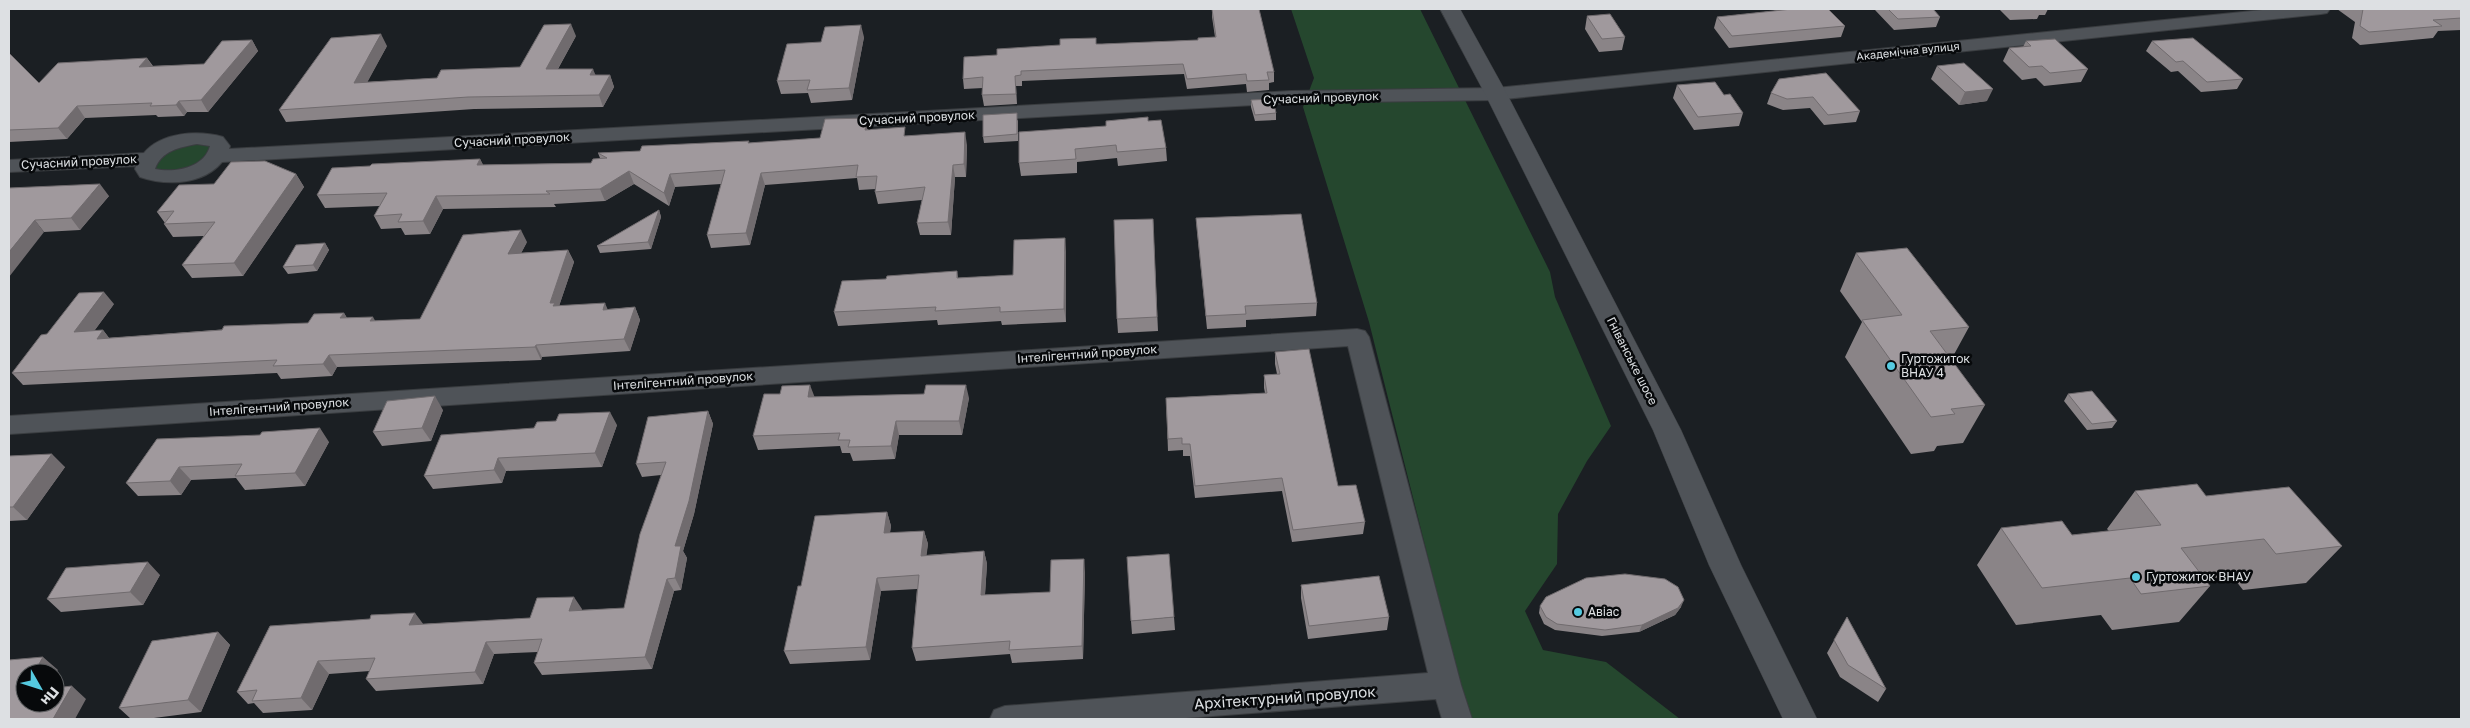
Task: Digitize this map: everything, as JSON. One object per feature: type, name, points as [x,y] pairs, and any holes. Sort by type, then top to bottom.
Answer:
[{"type":"main road","name":"Гніванське шосе","points":[[1450,9],[1496,94],[1667,430],[1725,565],[1800,719]]},
{"type":"street","name":"Академічна вулиця","points":[[1496,94],[2321,9]]},
{"type":"street","name":"Сучасний провулок","points":[[218,156],[1291,97],[1496,94]]},
{"type":"street","points":[[198,138],[216,141],[220,146],[218,156],[198,170],[163,178],[147,173],[145,169],[149,159],[172,144],[198,138]]},
{"type":"street","name":"Сучасний провулок","points":[[9,166],[149,159]]},
{"type":"street","name":"Інтелігентний провулок","points":[[9,425],[1357,337],[1446,685]]},
{"type":"street","points":[[1446,685],[1458,719]]},
{"type":"street","name":"Архітектурний провулок","points":[[1005,719],[1446,685]]},
{"type":"green space","points":[[1291,9],[1420,9],[1550,272],[1555,297],[1611,426],[1587,461],[1558,514],[1557,564],[1525,611],[1543,650],[1606,662],[1680,719],[1472,719],[1460,685],[1369,322],[1303,107],[1314,78]]},
{"type":"green space","points":[[208,139],[217,156],[163,178],[146,163],[151,156]]},
{"type":"building","points":[[1212,9],[1259,9],[1274,72],[1267,72],[1269,80],[1247,81],[1246,74],[1187,79],[1183,64],[1021,71],[1021,75],[1015,76],[1016,94],[982,95],[983,77],[963,79],[964,57],[997,55],[997,49],[1060,45],[1060,39],[1096,38],[1096,44],[1102,44],[1198,40],[1198,38],[1216,37]]},
{"type":"building","points":[[1792,9],[1828,9],[1845,26],[1732,36],[1717,17]]},
{"type":"building","points":[[1888,9],[1933,9],[1940,17],[1898,19]]},
{"type":"building","points":[[2363,9],[2461,9],[2461,18],[2433,20],[2442,26],[2369,32],[2360,26]]},
{"type":"building","points":[[1610,14],[1625,37],[1602,39],[1587,16]]},
{"type":"building","points":[[571,24],[546,69],[593,69],[590,75],[610,75],[599,95],[468,97],[279,110],[331,38],[381,34],[354,83],[437,78],[441,70],[520,67],[544,25]]},
{"type":"building","points":[[861,25],[849,88],[807,90],[810,80],[777,81],[787,44],[821,42],[825,27]]},
{"type":"building","points":[[2193,38],[2243,79],[2207,82],[2183,61],[2176,62],[2152,41]]},
{"type":"building","points":[[2055,39],[2088,69],[2050,73],[2042,66],[2029,67],[2009,48],[2031,46],[2026,41]]},
{"type":"building","points":[[252,40],[201,100],[179,101],[176,105],[150,106],[152,103],[77,106],[58,128],[9,130],[9,53],[39,83],[58,63],[147,58],[139,67],[204,64],[222,41]]},
{"type":"building","points":[[1964,63],[1993,89],[1965,92],[1937,66]]},
{"type":"building","points":[[1826,73],[1860,111],[1828,115],[1813,97],[1787,99],[1771,93],[1779,79]]},
{"type":"building","points":[[1715,82],[1724,95],[1730,94],[1743,113],[1698,117],[1677,85]]},
{"type":"building","points":[[1273,99],[1276,113],[1255,115],[1251,100]]},
{"type":"building","points":[[1017,113],[1017,134],[983,137],[983,115]]},
{"type":"building","points":[[1148,117],[1148,121],[1161,120],[1166,148],[1117,152],[1116,145],[1075,149],[1076,159],[1019,163],[1019,132],[1106,126],[1106,121]]},
{"type":"building","points":[[868,118],[865,130],[905,127],[904,136],[965,132],[964,164],[953,165],[948,222],[917,223],[925,187],[875,192],[877,176],[856,177],[858,165],[761,173],[746,233],[707,235],[725,170],[670,174],[664,193],[629,171],[600,189],[546,191],[550,194],[436,196],[423,221],[398,222],[402,214],[374,216],[387,193],[317,195],[332,168],[370,166],[372,164],[480,159],[477,165],[591,163],[593,159],[607,158],[598,153],[640,151],[642,146],[749,141],[748,143],[820,138],[825,119]]},
{"type":"building","points":[[265,161],[296,174],[234,263],[182,265],[215,222],[164,224],[174,211],[157,212],[179,185],[214,184],[231,162]]},
{"type":"building","points":[[100,184],[71,218],[35,220],[9,252],[9,188]]},
{"type":"building","points":[[659,210],[648,242],[597,246]]},
{"type":"building","points":[[1301,214],[1317,303],[1245,306],[1246,314],[1206,316],[1196,218]]},
{"type":"building","points":[[1153,219],[1157,317],[1117,319],[1114,220]]},
{"type":"building","points":[[521,230],[508,254],[568,250],[550,303],[555,303],[553,306],[605,303],[603,310],[635,307],[624,339],[536,345],[535,347],[329,355],[323,364],[273,366],[277,360],[12,373],[41,335],[47,334],[79,293],[104,292],[74,332],[103,330],[97,339],[222,330],[224,326],[308,323],[314,314],[344,313],[340,318],[373,317],[370,321],[420,319],[463,235]]},
{"type":"building","points":[[1065,238],[1064,309],[1000,312],[1000,307],[935,311],[936,307],[834,312],[842,281],[886,279],[887,276],[957,271],[957,278],[1013,275],[1014,240]]},
{"type":"building","points":[[325,243],[313,265],[283,267],[296,245]]},
{"type":"building","points":[[1907,248],[1969,327],[1930,331],[1985,405],[1951,409],[1955,414],[1931,417],[1862,320],[1902,315],[1856,253]]},
{"type":"building","points":[[1309,349],[1338,486],[1356,485],[1365,522],[1293,530],[1282,478],[1195,486],[1190,444],[1182,444],[1182,438],[1168,439],[1166,398],[1267,393],[1264,375],[1280,374],[1275,352]]},
{"type":"building","points":[[810,385],[808,397],[924,394],[926,385],[966,385],[959,421],[896,421],[891,446],[848,447],[850,440],[838,440],[840,433],[753,436],[764,394],[780,394],[782,386]]},
{"type":"building","points":[[2092,391],[2117,421],[2092,424],[2068,394]]},
{"type":"building","points":[[435,396],[422,428],[373,432],[387,401]]},
{"type":"building","points":[[708,411],[689,501],[675,546],[681,546],[675,578],[667,579],[645,657],[534,663],[542,639],[486,642],[475,672],[366,679],[375,658],[318,661],[301,698],[252,701],[257,690],[237,692],[270,626],[370,619],[371,615],[415,613],[409,625],[530,618],[537,598],[574,597],[569,611],[624,608],[640,534],[666,462],[636,464],[648,417]]},
{"type":"building","points":[[610,412],[595,453],[498,458],[494,470],[424,476],[441,435],[534,428],[537,422],[556,421],[559,414]]},
{"type":"building","points":[[320,428],[295,473],[235,476],[242,464],[179,467],[170,481],[126,483],[157,439],[260,435],[262,432]]},
{"type":"building","points":[[52,454],[13,507],[9,507],[9,456]]},
{"type":"building","points":[[2197,484],[2206,496],[2289,487],[2342,546],[2276,554],[2264,539],[2181,548],[2210,586],[2141,594],[2130,578],[2042,588],[2001,528],[2062,521],[2072,535],[2161,525],[2135,491]]},
{"type":"building","points":[[887,512],[884,533],[924,531],[921,556],[984,551],[981,595],[1050,592],[1051,560],[1084,559],[1082,646],[1009,650],[1010,641],[912,648],[919,575],[877,578],[866,647],[784,651],[798,586],[801,586],[815,516]]},
{"type":"building","points":[[1169,554],[1174,617],[1131,621],[1127,557]]},
{"type":"building","points":[[148,562],[130,592],[47,599],[66,568]]},
{"type":"building","points":[[1625,574],[1665,579],[1678,587],[1684,600],[1678,608],[1642,625],[1605,630],[1557,624],[1546,617],[1540,606],[1546,597],[1586,578]]},
{"type":"building","points":[[1379,576],[1389,617],[1309,626],[1301,585]]},
{"type":"building","points":[[1847,617],[1886,689],[1848,665],[1834,640]]},
{"type":"building","points":[[218,632],[188,700],[119,708],[152,641]]},
{"type":"building","points":[[43,657],[40,663],[15,663],[15,713],[56,713],[53,719],[9,719],[9,660]]},
{"type":"building","points":[[72,686],[65,698],[65,687]]},
{"type":"place","name":"Гуртожиток ВНАУ 4","points":[[1891,366]]},
{"type":"place","name":"Гуртожиток ВНАУ","points":[[2136,577]]},
{"type":"place","name":"Авіас","points":[[1578,612]]}]
